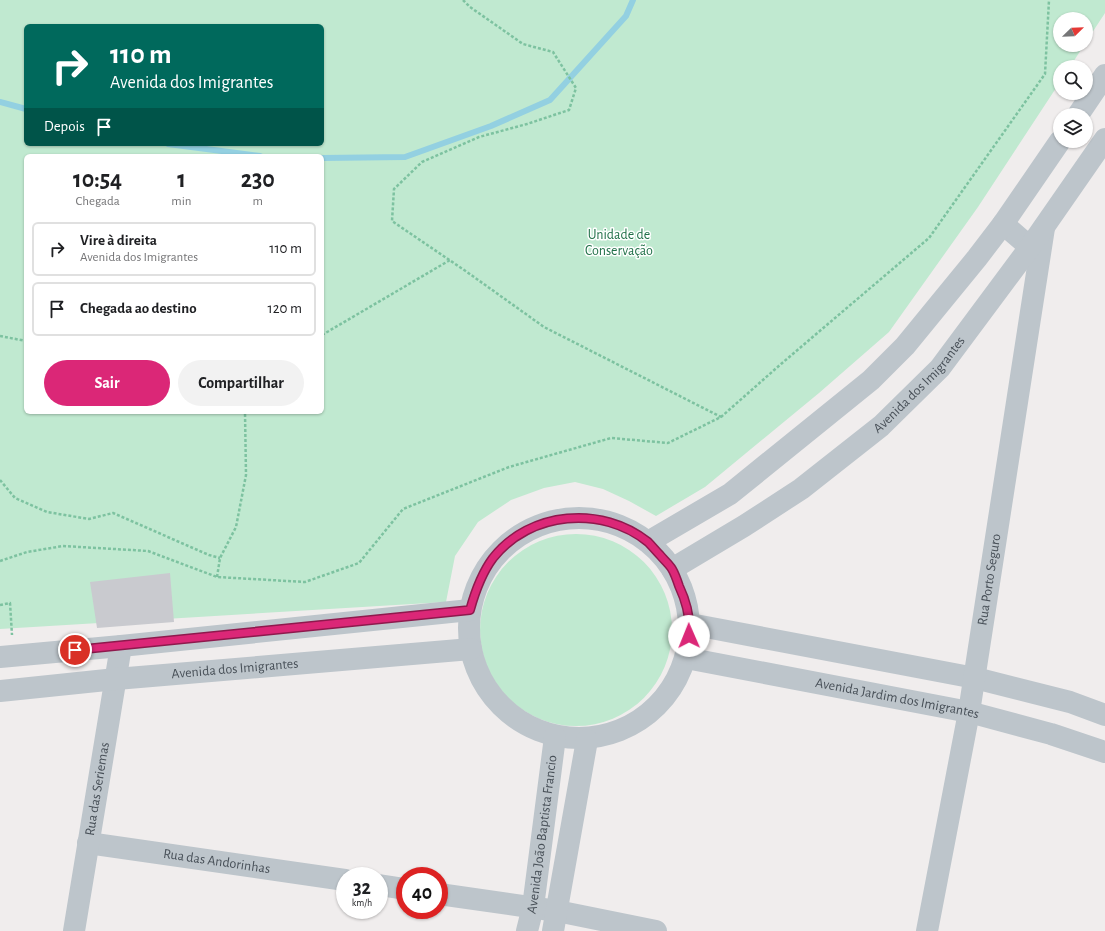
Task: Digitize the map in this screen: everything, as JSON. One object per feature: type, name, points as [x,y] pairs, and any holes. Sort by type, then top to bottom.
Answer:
[{"type":"street","points":[[1083,108],[1105,75]]},
{"type":"street","name":"Avenida dos Imigrantes","points":[[672,569],[744,526],[801,489],[881,426],[940,368],[1044,228],[1105,139]]},
{"type":"street","points":[[648,542],[730,494],[871,380],[905,346],[1003,224],[1055,148]]},
{"type":"street","points":[[1003,224],[1030,247]]},
{"type":"street","name":"Rua Porto Seguro","points":[[926,931],[975,678],[1044,228]]},
{"type":"street","points":[[567,518],[596,519],[624,527],[648,542],[672,569],[684,597],[690,624],[686,658],[670,688],[652,710],[628,726],[587,740],[570,741],[555,737],[516,718],[496,699],[480,676],[471,649],[469,630],[470,610],[478,583],[493,558],[514,538],[539,524],[567,518]]},
{"type":"street","points":[[6,656],[121,646],[470,610]]},
{"type":"street","points":[[690,624],[975,678],[1070,702],[1105,715]]},
{"type":"street","name":"Rua das Seriemas","points":[[74,931],[121,646]]},
{"type":"street","name":"Avenida dos Imigrantes","points":[[0,691],[116,679],[471,649]]},
{"type":"street","name":"Avenida Jardim dos Imigrantes","points":[[686,658],[969,712],[1051,734],[1105,752]]},
{"type":"street","name":"Avenida João Baptista Francio","points":[[528,931],[555,737]]},
{"type":"street","name":"Avenida João Baptista Francio","points":[[555,921],[587,740]]},
{"type":"street","name":"Rua das Andorinhas","points":[[88,843],[336,879]]},
{"type":"street","points":[[448,895],[532,907],[555,921],[656,931]]},
{"type":"path","points":[[464,0],[470,8],[523,44],[553,52],[576,88],[569,110],[527,124],[479,137],[422,162],[394,189],[392,221],[544,327],[721,418]]},
{"type":"path","points":[[0,561],[27,552],[63,546],[148,551],[217,577],[305,582],[359,564],[403,509],[509,467],[611,438],[668,442],[721,418],[781,364],[930,238],[1045,74],[1049,0]]},
{"type":"path","points":[[324,334],[450,260]]},
{"type":"path","points":[[0,336],[24,341]]},
{"type":"path","points":[[217,577],[220,558],[236,527],[246,475],[245,414]]},
{"type":"path","points":[[0,480],[15,498],[47,512],[89,519],[113,513],[208,555],[220,558]]},
{"type":"path","points":[[0,605],[10,603],[6,656]]},
{"type":"green space","name":"Unidade de Conservação","points":[[0,0],[1105,0],[1105,13],[1093,31],[1093,12],[1053,12],[1053,52],[1080,52],[1074,60],[1053,60],[1053,93],[978,207],[889,332],[819,393],[705,487],[656,516],[603,489],[575,482],[544,488],[511,500],[478,522],[455,556],[446,602],[0,629]]},
{"type":"green space","points":[[567,534],[585,534],[613,541],[629,550],[644,562],[656,577],[665,593],[672,621],[672,639],[665,667],[656,683],[644,698],[629,710],[613,719],[585,726],[567,726],[548,722],[531,715],[515,704],[502,691],[491,675],[484,658],[480,639],[480,621],[484,602],[491,585],[502,569],[515,556],[531,545],[548,538]]},
{"type":"building","points":[[170,573],[174,622],[97,628],[90,582]]},
{"type":"waterway","points":[[324,158],[405,157],[491,126],[550,100],[626,16],[633,0]]},
{"type":"waterway","points":[[0,102],[24,108]]},
{"type":"waterway","points":[[183,146],[245,154]]},
{"type":"route","points":[[75,650],[470,610],[478,583],[493,558],[514,538],[539,524],[567,518],[596,519],[624,527],[648,542],[672,569],[684,597],[690,624],[689,636]]}]
